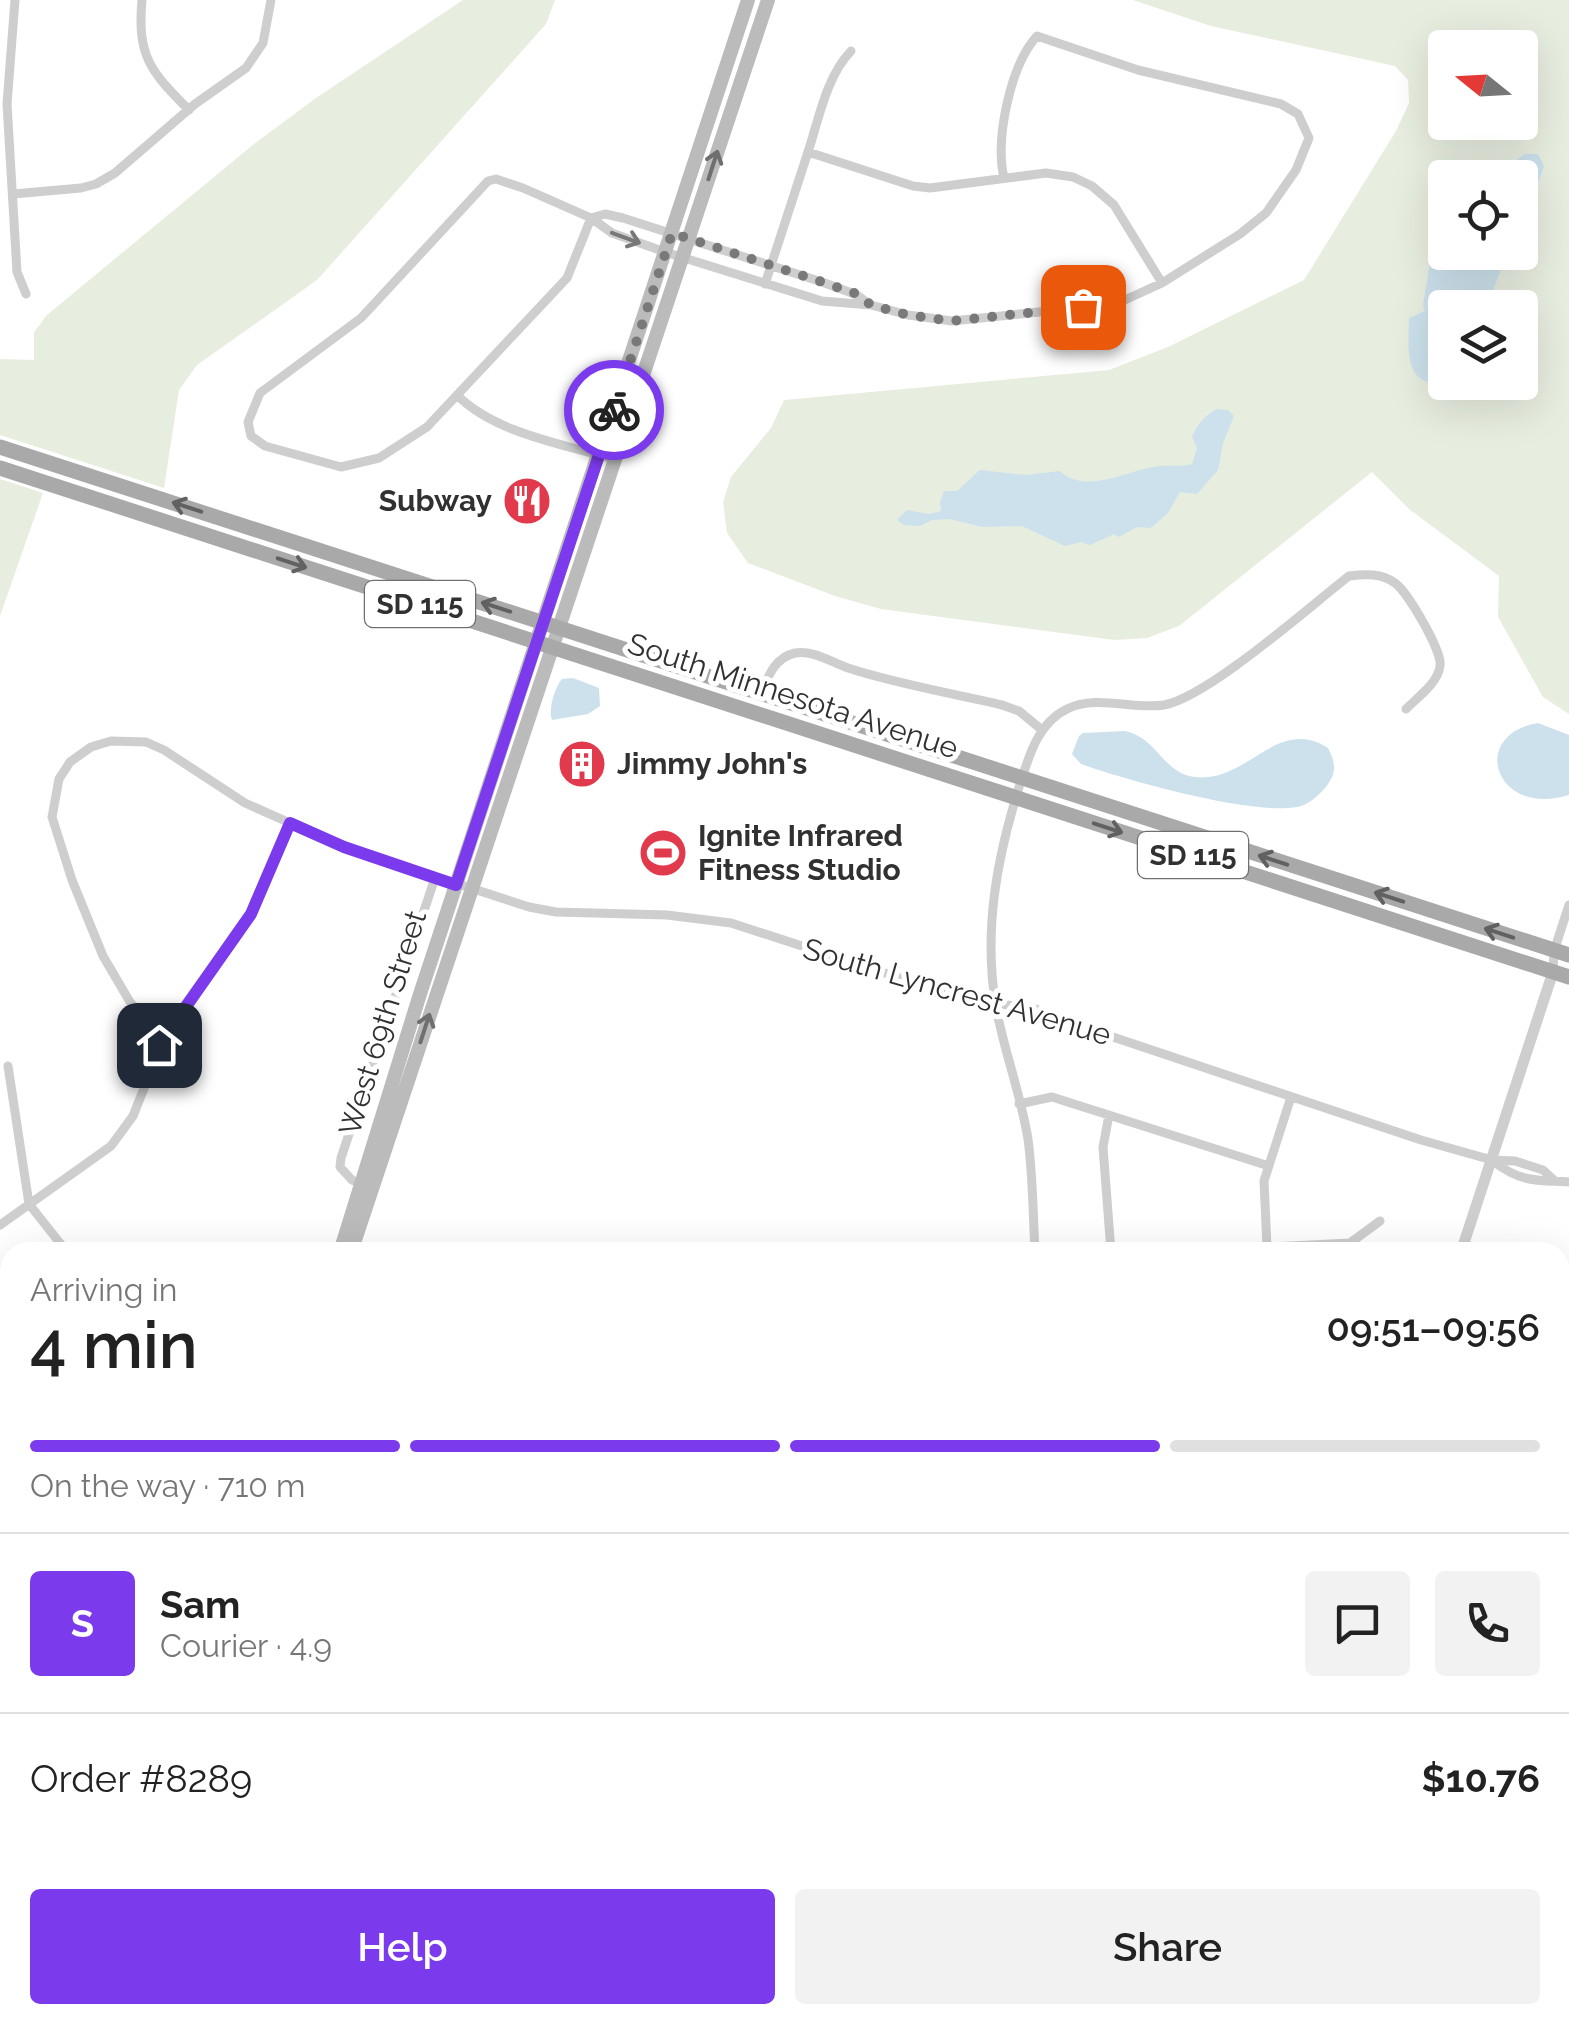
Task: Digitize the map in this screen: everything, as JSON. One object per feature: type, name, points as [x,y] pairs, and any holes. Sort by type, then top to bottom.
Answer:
[{"type":"main road","name":"West 69th Street","points":[[344,1242],[471,890],[546,645],[544,622],[748,0]]},
{"type":"main road","name":"West 69th Street","points":[[353,1242],[456,885],[546,645],[560,628],[768,0]]},
{"type":"main road","name":"South Minnesota Avenue","points":[[0,447],[1564,954]]},
{"type":"main road","name":"South Minnesota Avenue","points":[[0,468],[1561,974]]},
{"type":"street","points":[[15,0],[7,104],[17,272],[26,294]]},
{"type":"street","points":[[142,0],[140,28],[146,61],[188,110]]},
{"type":"street","points":[[13,194],[96,184],[115,173],[188,110],[246,68],[256,56],[268,25],[271,0]]},
{"type":"street","points":[[591,218],[567,278],[427,427],[403,444],[352,467],[327,466],[255,441],[248,430],[250,412],[260,392],[361,318],[488,181],[504,181],[591,218],[612,233],[765,284],[822,301],[871,305],[952,321],[1116,304],[1162,283],[1240,234],[1266,212],[1296,170],[1308,138],[1298,114],[1282,104],[1138,70],[1038,36],[1028,48],[1005,113],[1000,151],[1004,178]]},
{"type":"street","points":[[765,284],[832,80],[851,51]]},
{"type":"street","points":[[808,152],[930,188],[1060,173],[1092,186],[1114,205],[1162,283]]},
{"type":"street","points":[[591,218],[605,214],[689,238],[857,294],[871,305]]},
{"type":"street","points":[[457,395],[470,408],[502,424],[616,460]]},
{"type":"street","points":[[1034,1242],[1028,1140],[996,1005],[991,919],[996,871],[1022,778],[1042,730],[1068,708],[1102,702],[1163,705],[1190,696],[1349,576],[1367,573],[1400,585],[1440,652],[1434,682],[1406,709]]},
{"type":"street","points":[[761,694],[780,660],[796,653],[810,654],[849,668],[1002,705],[1019,711],[1042,730]]},
{"type":"street","name":"South Lyncrest Avenue","points":[[163,1038],[130,1002],[89,926],[52,817],[59,779],[70,762],[91,747],[126,739],[146,742],[186,762],[224,791],[344,847],[471,890],[556,912],[667,915],[732,923],[909,982],[996,1005],[1030,1007],[1054,1014],[1292,1097],[1492,1160],[1510,1174],[1539,1183],[1569,1182]]},
{"type":"street","points":[[0,1225],[100,1154],[124,1130],[163,1038],[251,914],[290,823]]},
{"type":"street","name":"West 69th Street","points":[[367,1186],[346,1176],[340,1168],[341,1158],[435,878]]},
{"type":"street","points":[[1464,1242],[1561,974],[1569,905]]},
{"type":"street","points":[[8,1066],[29,1204],[59,1242]]},
{"type":"street","points":[[1019,1104],[1052,1097],[1269,1166]]},
{"type":"street","points":[[1267,1242],[1264,1181],[1292,1097]]},
{"type":"street","points":[[1109,1115],[1103,1147],[1110,1242]]},
{"type":"street","points":[[1351,1242],[1380,1221]]},
{"type":"shaded area","points":[[463,0],[555,0],[546,24],[317,280],[197,365],[179,390],[164,488],[0,435],[0,359],[34,360],[34,332],[47,315],[254,144]]},
{"type":"shaded area","points":[[1133,0],[1569,0],[1569,714],[1543,697],[1498,617],[1499,576],[1409,509],[1372,472],[1179,626],[1147,638],[1115,640],[881,609],[748,563],[727,533],[723,502],[731,477],[771,428],[784,400],[1109,370],[1168,347],[1304,280],[1396,131],[1409,103],[1408,80],[1395,66],[1211,26]]},
{"type":"shaded area","points":[[0,479],[43,493],[0,616]]},
{"type":"water","points":[[1525,154],[1538,154],[1544,166],[1538,183],[1538,160],[1516,160]]},
{"type":"water","points":[[1429,270],[1501,270],[1493,290],[1428,290],[1428,382],[1413,370],[1409,351],[1409,318],[1425,311]]},
{"type":"water","points":[[1216,409],[1228,410],[1234,416],[1218,470],[1197,494],[1180,492],[1168,513],[1151,528],[1137,527],[1090,545],[1081,542],[1065,546],[1022,526],[983,527],[949,519],[932,520],[920,526],[904,525],[897,520],[907,510],[929,514],[941,511],[944,491],[957,491],[980,470],[1026,475],[1060,471],[1070,478],[1095,481],[1148,468],[1192,464],[1197,448],[1194,432]]},
{"type":"water","points":[[573,678],[599,688],[600,706],[588,714],[552,720],[557,687],[562,679]]},
{"type":"water","points":[[1538,723],[1569,735],[1569,795],[1544,799],[1523,795],[1508,785],[1500,772],[1498,757],[1503,743],[1516,730]]},
{"type":"water","points":[[1125,731],[1147,742],[1172,767],[1193,777],[1224,773],[1296,739],[1311,740],[1328,748],[1334,771],[1323,790],[1304,805],[1259,807],[1128,779],[1081,764],[1072,754],[1083,733]]},
{"type":"way so far","points":[[614,410],[672,233],[772,264],[857,294],[871,305],[908,315],[952,321],[1083,307]]},
{"type":"place","name":"Subway","points":[[527,501]]},
{"type":"place","name":"Jimmy John's","points":[[582,764]]},
{"type":"place","name":"Ignite Infrared Fitness Studio","points":[[663,853]]},
{"type":"route","points":[[159,1045],[251,914],[290,823],[344,847],[456,885],[614,410]]}]
